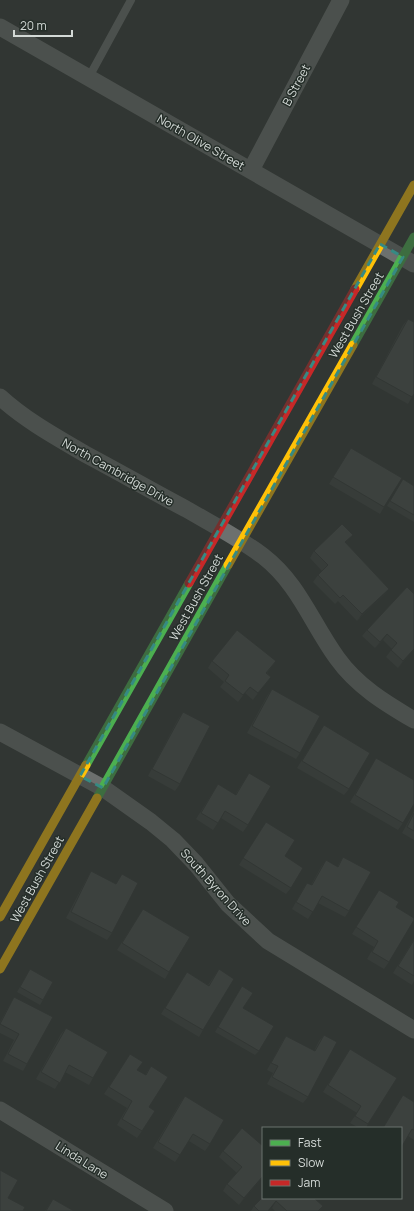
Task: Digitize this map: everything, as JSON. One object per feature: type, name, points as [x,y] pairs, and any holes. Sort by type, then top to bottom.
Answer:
[{"type":"main road","name":"West Bush Street","points":[[0,917],[414,185]]},
{"type":"main road","name":"West Bush Street","points":[[0,970],[241,541],[408,260],[414,237]]},
{"type":"street","name":"B Street","points":[[251,170],[341,0]]},
{"type":"street","name":"North Olive Street","points":[[0,27],[408,260]]},
{"type":"street","name":"North Cambridge Drive","points":[[0,397],[28,419],[54,436],[219,528],[241,541],[263,557],[284,575],[301,597],[337,658],[354,678],[369,691],[414,720]]},
{"type":"street","name":"South Byron Drive","points":[[0,732],[103,788],[173,840],[196,864],[228,904],[268,941],[414,1030]]},
{"type":"street","name":"Linda Lane","points":[[0,1110],[155,1208]]},
{"type":"lane","points":[[89,77],[131,0]]},
{"type":"highlighted area","points":[[380,244],[403,257],[103,788],[80,776]]},
{"type":"building","points":[[408,319],[414,322],[414,394],[412,397],[376,377]]},
{"type":"building","points":[[351,448],[402,478],[384,507],[333,477]]},
{"type":"building","points":[[403,479],[414,486],[414,515],[390,501]]},
{"type":"building","points":[[342,524],[353,535],[345,542],[389,589],[362,614],[343,595],[340,598],[318,575],[328,565],[314,551]]},
{"type":"building","points":[[407,587],[414,594],[414,649],[403,661],[391,650],[397,643],[387,634],[380,642],[367,630]]},
{"type":"building","points":[[237,630],[276,661],[266,673],[271,677],[258,693],[250,687],[243,695],[225,681],[229,675],[212,661]]},
{"type":"building","points":[[272,689],[320,716],[300,753],[252,726]]},
{"type":"building","points":[[183,712],[210,726],[180,784],[152,769]]},
{"type":"building","points":[[324,725],[370,753],[349,789],[302,761]]},
{"type":"building","points":[[376,758],[414,780],[414,804],[403,823],[355,795]]},
{"type":"building","points":[[249,773],[271,786],[248,825],[225,811],[218,823],[201,813],[218,784],[236,795]]},
{"type":"building","points":[[414,813],[414,831],[407,827]]},
{"type":"building","points":[[266,822],[295,840],[285,856],[303,868],[291,888],[243,858]]},
{"type":"building","points":[[343,857],[371,872],[349,911],[322,896],[313,912],[296,902],[307,883],[312,885],[326,860],[338,867]]},
{"type":"building","points":[[91,871],[116,884],[122,874],[138,883],[112,933],[71,912]]},
{"type":"building","points":[[379,890],[399,902],[396,907],[414,918],[389,962],[372,952],[378,941],[356,927]]},
{"type":"building","points":[[143,909],[190,937],[169,972],[122,943]]},
{"type":"building","points":[[414,940],[414,976],[398,966]]},
{"type":"building","points":[[30,969],[53,982],[43,1000],[20,987]]},
{"type":"building","points":[[219,969],[234,979],[203,1030],[165,1008],[187,972],[209,986]]},
{"type":"building","points":[[242,986],[253,993],[243,1008],[274,1026],[259,1051],[218,1027]]},
{"type":"building","points":[[14,997],[53,1017],[27,1064],[8,1054],[19,1034],[0,1024]]},
{"type":"building","points":[[66,1028],[108,1052],[93,1078],[69,1065],[60,1083],[41,1072]]},
{"type":"building","points":[[324,1035],[337,1042],[308,1097],[272,1077],[278,1066],[271,1063],[286,1036],[315,1051]]},
{"type":"building","points":[[350,1049],[397,1078],[368,1124],[355,1116],[361,1106],[328,1085]]},
{"type":"building","points":[[130,1054],[143,1062],[137,1070],[146,1075],[151,1066],[168,1077],[149,1107],[155,1111],[142,1131],[122,1119],[132,1101],[109,1087]]},
{"type":"building","points":[[403,1095],[414,1102],[414,1130],[412,1129],[402,1146],[402,1127],[384,1127]]},
{"type":"building","points":[[185,1096],[224,1120],[210,1144],[193,1134],[180,1155],[158,1142]]},
{"type":"building","points":[[242,1128],[262,1145],[262,1177],[244,1198],[227,1184],[242,1167],[223,1151]]},
{"type":"building","points":[[0,1170],[18,1180],[8,1198],[25,1207],[23,1211],[0,1211]]},
{"type":"building","points":[[262,1198],[315,1199],[323,1206],[318,1211],[287,1211],[276,1201],[268,1211],[259,1211],[254,1206]]},
{"type":"building","points":[[53,1199],[74,1211],[46,1211]]},
{"type":"traffic: fast","points":[[353,345],[414,237]]},
{"type":"traffic: fast","points":[[97,798],[228,565]]},
{"type":"traffic: fast","points":[[86,765],[189,583]]},
{"type":"traffic: slow","points":[[355,289],[414,185]]},
{"type":"traffic: slow","points":[[228,565],[353,345]]},
{"type":"traffic: slow","points":[[0,917],[86,765]]},
{"type":"traffic: slow","points":[[0,969],[97,798]]},
{"type":"traffic: jam","points":[[189,583],[355,289]]}]
